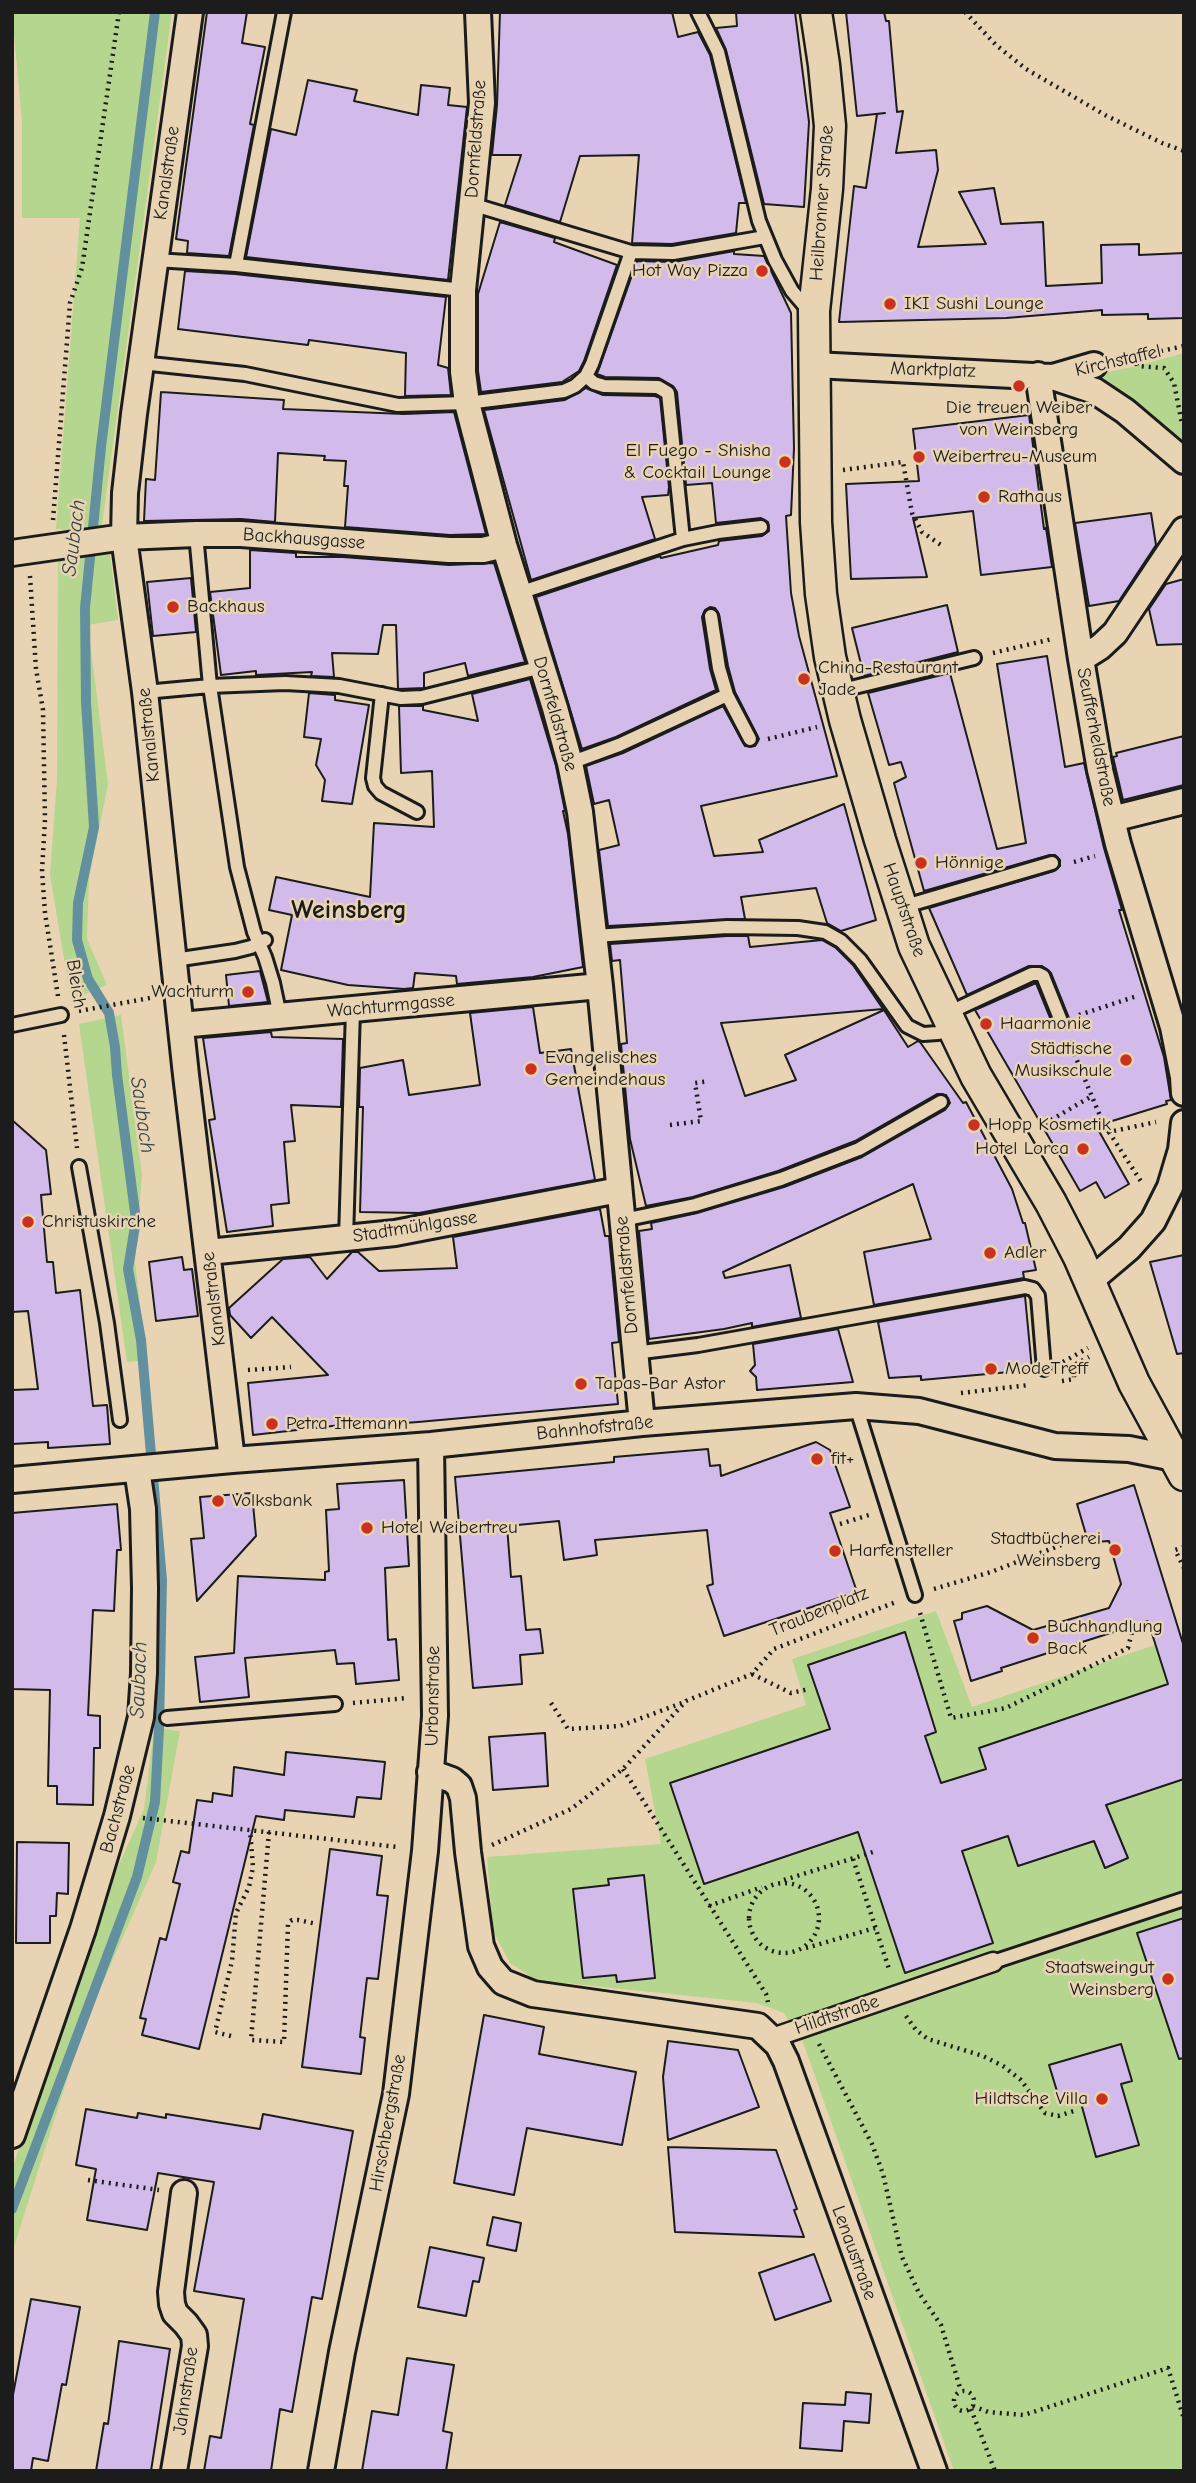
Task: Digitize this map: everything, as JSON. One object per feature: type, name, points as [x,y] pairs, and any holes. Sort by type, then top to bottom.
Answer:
[{"type":"street","name":"Kanalstraße","points":[[190,12],[125,493],[113,539],[145,692],[232,1460]]},
{"type":"street","name":"Dornfeldstraße","points":[[478,12],[482,103],[463,290],[463,372],[467,403],[504,545],[570,763],[586,855],[642,1423]]},
{"type":"street","name":"Heilbronner Straße","points":[[814,311],[827,189],[830,126],[816,12]]},
{"type":"street","name":"Hauptstraße","points":[[814,311],[816,522],[821,594],[830,657],[860,773],[902,907],[915,946],[976,1076],[1051,1203],[1090,1281],[1115,1344],[1180,1463]]},
{"type":"street","name":"Marktplatz","points":[[814,365],[1045,376]]},
{"type":"street","name":"Kirchstaffel","points":[[1045,376],[1094,365]]},
{"type":"street","points":[[1045,376],[1095,391],[1125,411],[1184,461]]},
{"type":"street","name":"Seufferheldstraße","points":[[1045,376],[1081,659],[1100,770],[1178,1045],[1184,1093]]},
{"type":"street","points":[[1081,659],[1115,633],[1184,530]]},
{"type":"street","name":"Backhausgasse","points":[[37,549],[113,539],[196,534],[241,534],[449,551],[483,550],[504,545]]},
{"type":"street","points":[[1112,819],[1184,801]]},
{"type":"street","name":"Wachturmgasse","points":[[181,1025],[600,986]]},
{"type":"street","points":[[1090,1281],[1129,1248],[1153,1221],[1170,1187],[1181,1150],[1184,1123]]},
{"type":"street","name":"Stadtmühlgasse","points":[[208,1252],[395,1233],[619,1190]]},
{"type":"street","name":"Bahnhofstraße","points":[[12,1480],[856,1406],[919,1411],[1055,1446],[1129,1449],[1180,1463]]},
{"type":"street","name":"Urbanstraße","points":[[431,1445],[435,1716],[430,1772],[452,1780],[459,1786],[463,1798],[481,1945],[490,1967]]},
{"type":"street","name":"Bachstraße","points":[[12,2135],[83,1929],[117,1816],[141,1717],[145,1588],[140,1468]]},
{"type":"street","name":"Hirschbergstraße","points":[[321,2471],[342,2353],[396,2094],[425,1851],[430,1772]]},
{"type":"street","name":"Hildtstraße","points":[[490,1967],[503,1982],[533,1994],[758,2026],[772,2038],[993,1962]]},
{"type":"street","name":"Lenaustraße","points":[[772,2038],[786,2062],[934,2471]]},
{"type":"street","name":"Jahnstraße","points":[[174,2471],[195,2346],[194,2335],[175,2313],[171,2292],[184,2193]]},
{"type":"lane","points":[[236,265],[284,12]]},
{"type":"lane","points":[[698,12],[718,52],[765,237],[792,291],[804,305],[814,311]]},
{"type":"lane","points":[[471,204],[631,252],[673,253],[765,237]]},
{"type":"lane","points":[[141,363],[245,374],[398,405],[467,403],[564,391],[586,376],[592,364],[631,252]]},
{"type":"lane","points":[[155,260],[236,265],[463,290]]},
{"type":"lane","points":[[586,376],[594,383],[604,386],[658,387],[667,393],[683,539]]},
{"type":"lane","points":[[519,593],[683,539],[761,527]]},
{"type":"lane","points":[[196,534],[210,686],[237,867],[254,932],[263,942],[280,1016]]},
{"type":"lane","points":[[711,616],[719,668],[727,695],[750,738]]},
{"type":"lane","points":[[838,691],[974,658]]},
{"type":"lane","points":[[145,692],[285,683],[339,686],[401,698],[422,697],[542,667]]},
{"type":"lane","points":[[382,694],[373,778],[381,793],[417,812]]},
{"type":"lane","points":[[570,763],[620,745],[727,695]]},
{"type":"lane","points":[[902,907],[1052,863]]},
{"type":"lane","points":[[595,936],[727,927],[798,928],[825,932],[841,941],[860,960],[913,1031],[923,1034],[938,1033],[949,1021],[1032,974],[1043,976],[1061,1021]]},
{"type":"lane","points":[[174,960],[235,951],[263,942]]},
{"type":"lane","points":[[346,1238],[354,1010]]},
{"type":"lane","points":[[12,1025],[61,1015]]},
{"type":"lane","points":[[623,1220],[695,1205],[781,1179],[859,1149],[941,1102]]},
{"type":"lane","points":[[79,1167],[107,1323],[120,1420]]},
{"type":"lane","points":[[633,1353],[698,1345],[1025,1287],[1033,1289],[1038,1296],[1050,1368]]},
{"type":"lane","points":[[856,1406],[915,1595]]},
{"type":"lane","points":[[167,1718],[335,1704]]},
{"type":"lane","name":"Hildtstraße","points":[[993,1962],[1184,1899]]},
{"type":"path","name":"Bleich","points":[[79,1167],[61,1015],[45,913],[42,871],[45,820],[44,722],[36,669],[37,549],[70,303],[82,268],[120,12]]},
{"type":"path","points":[[965,12],[996,45],[1026,69],[1105,115],[1184,151]]},
{"type":"path","name":"Kirchstaffel","points":[[1094,365],[1184,346]]},
{"type":"path","points":[[1135,357],[1137,366],[1164,368],[1174,383],[1184,432]]},
{"type":"path","points":[[866,468],[903,462],[912,513],[922,532],[941,545]]},
{"type":"path","points":[[990,653],[1060,637]]},
{"type":"path","points":[[780,736],[825,725]]},
{"type":"path","points":[[1071,863],[1103,854]]},
{"type":"path","points":[[1075,1016],[1161,988]]},
{"type":"path","points":[[82,1010],[131,1001]]},
{"type":"path","points":[[1061,1021],[1105,1128],[1159,1209]]},
{"type":"path","points":[[670,1125],[701,1121],[695,1083],[709,1081]]},
{"type":"path","points":[[1072,1108],[1092,1096]]},
{"type":"path","points":[[1110,1132],[1127,1130]]},
{"type":"path","points":[[1050,1368],[1088,1348]]},
{"type":"path","points":[[1074,1365],[1074,1379]]},
{"type":"path","points":[[222,1371],[292,1367]]},
{"type":"path","points":[[919,1411],[969,1391],[1033,1384]]},
{"type":"path","points":[[840,1524],[871,1514]]},
{"type":"path","name":"Traubenplatz","points":[[468,1852],[499,1844],[571,1809],[623,1769],[686,1701],[752,1674],[774,1649],[915,1595],[991,1572],[1074,1539]]},
{"type":"path","points":[[1184,1547],[1175,1550],[1184,1568]]},
{"type":"path","points":[[915,1595],[951,1718],[1006,1708],[1128,1648],[1132,1632]]},
{"type":"path","points":[[752,1674],[791,1693],[809,1689]]},
{"type":"path","points":[[335,1704],[396,1699]]},
{"type":"path","points":[[551,1703],[568,1729],[620,1726],[686,1701]]},
{"type":"path","points":[[623,1769],[766,1994],[772,2038]]},
{"type":"path","points":[[153,1819],[378,1844]]},
{"type":"path","points":[[231,2036],[215,2032],[232,1961],[236,1913],[249,1888],[251,1877],[253,1859],[250,1830]]},
{"type":"path","points":[[269,1832],[251,2040],[284,2042],[289,1923],[298,1920],[317,1924]]},
{"type":"path","points":[[709,1906],[873,1852]]},
{"type":"path","points":[[853,1858],[897,1995],[906,2016],[916,2030],[928,2039],[983,2056],[1003,2066],[1021,2080],[1045,2113],[1058,2116],[1077,2110]]},
{"type":"path","points":[[798,1951],[808,1944],[815,1934],[819,1923],[819,1910],[806,1890],[785,1882],[774,1883],[755,1896],[750,1906],[750,1928],[755,1939],[773,1952],[786,1954],[798,1951],[875,1928]]},
{"type":"path","points":[[808,2025],[872,2144],[883,2174],[901,2257],[919,2293],[941,2325],[961,2391]]},
{"type":"path","points":[[88,2179],[184,2193]]},
{"type":"path","points":[[961,2391],[954,2399],[956,2408],[1024,2415],[1168,2368],[1184,2419]]},
{"type":"path","points":[[961,2391],[971,2393],[974,2397],[972,2408],[995,2471]]},
{"type":"green space","points":[[12,12],[172,12],[101,532],[56,529],[80,218],[22,218],[22,122]]},
{"type":"green space","points":[[1184,353],[1184,452],[1113,389],[1093,375]]},
{"type":"green space","points":[[110,554],[118,620],[88,625],[108,784],[89,879],[87,939],[107,985],[71,1000],[50,875],[57,779],[58,560]]},
{"type":"green space","points":[[121,1015],[142,1175],[135,1262],[147,1360],[127,1362],[79,1024]]},
{"type":"green space","points":[[936,1611],[972,1707],[1184,1635],[1184,2471],[954,2471],[803,2042],[784,2013],[757,2003],[536,1980],[510,1963],[493,1931],[487,1857],[661,1844],[645,1759],[806,1705],[792,1659]]},
{"type":"green space","points":[[154,1728],[180,1731],[156,1862],[85,2023],[12,2253],[12,2169],[108,1889],[144,1809]]},
{"type":"building","points":[[207,12],[247,12],[242,43],[265,47],[250,124],[254,125],[229,256],[187,253],[188,241],[176,239]]},
{"type":"building","points":[[500,12],[672,12],[678,37],[698,32],[710,55],[746,203],[739,203],[736,233],[672,244],[632,243],[639,155],[580,156],[560,222],[505,205],[521,155],[492,155],[497,105]]},
{"type":"building","points":[[736,12],[795,12],[809,122],[804,207],[764,204],[726,50],[716,28],[737,26]]},
{"type":"building","points":[[846,12],[884,12],[886,21],[889,21],[897,112],[903,111],[896,153],[936,150],[938,170],[918,247],[986,244],[959,192],[994,188],[1001,224],[1043,222],[1046,286],[1102,283],[1101,245],[1139,244],[1139,255],[1184,253],[1184,318],[1148,319],[1148,314],[1102,315],[1102,310],[1006,318],[839,322],[854,186],[866,188],[877,114],[885,113],[857,116]]},
{"type":"building","points":[[308,80],[357,90],[354,101],[418,115],[421,85],[450,88],[448,105],[467,107],[448,280],[246,257],[271,129],[296,135]]},
{"type":"building","points":[[500,222],[555,238],[554,242],[617,265],[584,361],[579,371],[562,382],[481,392],[478,371],[478,294]]},
{"type":"building","points":[[734,251],[734,254],[764,256],[791,313],[794,448],[791,515],[786,516],[791,593],[799,636],[837,776],[701,806],[714,856],[763,852],[759,840],[844,804],[876,920],[841,931],[827,923],[816,888],[741,897],[745,919],[608,926],[599,850],[619,845],[609,800],[594,804],[586,766],[623,753],[723,706],[745,746],[755,746],[759,739],[735,692],[719,614],[715,608],[710,607],[702,617],[716,690],[616,737],[582,749],[536,597],[660,556],[661,558],[718,545],[719,541],[762,536],[769,531],[768,522],[761,518],[716,523],[712,483],[686,485],[677,392],[673,386],[659,378],[605,377],[597,374],[637,261],[674,262]]},
{"type":"building","points":[[185,271],[446,297],[438,365],[448,368],[451,395],[405,396],[406,353],[309,340],[308,345],[178,329]]},
{"type":"building","points":[[586,388],[603,395],[660,398],[668,495],[642,497],[655,539],[531,580],[484,410],[565,400]]},
{"type":"building","points":[[161,392],[284,400],[283,409],[404,414],[454,412],[486,534],[450,535],[345,527],[348,486],[344,486],[346,461],[324,460],[325,456],[278,453],[275,522],[241,519],[144,521],[146,479],[155,480]]},
{"type":"building","name":"Rathaus","points":[[1029,415],[1044,529],[1046,528],[1052,567],[981,575],[973,511],[913,518],[927,577],[851,579],[846,484],[919,481],[913,429]]},
{"type":"building","points":[[1151,513],[1156,545],[1119,601],[1089,606],[1075,523]]},
{"type":"building","points":[[250,550],[296,553],[296,557],[343,557],[449,565],[494,563],[525,662],[468,676],[465,663],[424,673],[424,688],[398,689],[396,625],[383,625],[378,654],[332,653],[334,677],[311,676],[312,672],[256,675],[256,671],[221,675],[210,592],[250,588]]},
{"type":"building","name":"Backhaus","points":[[191,578],[196,632],[153,636],[147,582]]},
{"type":"building","points":[[1184,579],[1184,644],[1157,645],[1149,609],[1166,584]]},
{"type":"building","points":[[947,605],[958,652],[864,676],[852,628]]},
{"type":"building","points":[[1047,656],[1065,767],[1084,763],[1122,910],[1119,910],[1164,1057],[1171,1100],[1166,1101],[1167,1104],[1096,1126],[1129,1184],[1105,1198],[1096,1182],[1080,1191],[975,1010],[1036,983],[1053,1025],[1065,1029],[1069,1018],[1051,973],[1042,966],[1029,966],[967,995],[929,908],[1054,871],[1060,866],[1060,860],[1055,855],[1050,855],[924,891],[894,783],[906,777],[901,762],[889,765],[868,693],[950,673],[997,849],[1026,843],[997,664]]},
{"type":"building","points":[[530,679],[556,766],[565,811],[583,967],[533,977],[457,984],[456,976],[415,973],[413,988],[404,989],[348,985],[281,970],[292,915],[269,910],[276,877],[370,897],[374,823],[434,827],[432,771],[401,773],[399,706],[423,706],[423,710],[478,721],[472,694]]},
{"type":"building","points":[[309,693],[335,695],[335,700],[369,705],[352,804],[322,801],[325,780],[316,765],[321,739],[304,737]]},
{"type":"building","points":[[1184,736],[1184,785],[1123,800],[1113,757],[1117,756],[1116,753]]},
{"type":"building","points":[[748,936],[750,947],[822,940],[836,948],[853,965],[883,1009],[721,1023],[745,1096],[796,1080],[785,1055],[884,1010],[908,1047],[920,1042],[963,1103],[966,1102],[1012,1189],[1025,1223],[1036,1270],[1023,1272],[1024,1278],[874,1305],[864,1252],[931,1239],[913,1184],[723,1272],[725,1278],[790,1265],[801,1318],[752,1327],[752,1323],[649,1339],[639,1231],[652,1229],[651,1223],[697,1213],[784,1187],[862,1157],[945,1110],[950,1103],[946,1095],[937,1094],[855,1141],[778,1171],[693,1197],[646,1206],[630,1139],[621,1044],[627,1043],[620,960],[612,961],[610,944]]},
{"type":"building","name":"Wachturm","points":[[260,971],[268,1002],[229,1006],[226,975]]},
{"type":"building","points":[[533,1007],[540,1053],[571,1049],[595,1180],[419,1213],[360,1212],[363,1107],[359,1107],[360,1068],[403,1060],[409,1095],[480,1085],[470,1013]]},
{"type":"building","points":[[271,1032],[272,1037],[343,1039],[341,1107],[291,1105],[295,1141],[284,1142],[289,1203],[271,1205],[273,1226],[227,1232],[209,1120],[215,1119],[203,1038]]},
{"type":"building","points":[[12,1120],[46,1150],[51,1194],[41,1195],[47,1262],[53,1262],[56,1293],[80,1290],[93,1406],[107,1405],[110,1444],[48,1448],[48,1442],[12,1444],[12,1390],[38,1389],[28,1311],[12,1312]]},
{"type":"building","points":[[600,1209],[605,1236],[609,1236],[619,1342],[612,1343],[618,1404],[418,1422],[350,1427],[350,1424],[253,1435],[248,1383],[328,1375],[272,1317],[251,1338],[230,1315],[229,1308],[283,1259],[310,1257],[327,1279],[352,1252],[358,1252],[379,1271],[457,1268],[453,1237]]},
{"type":"building","points":[[1184,1255],[1184,1353],[1177,1354],[1150,1262]]},
{"type":"building","points":[[182,1257],[184,1270],[192,1269],[198,1316],[156,1321],[149,1262]]},
{"type":"building","points":[[1025,1296],[1032,1370],[921,1380],[921,1376],[889,1378],[878,1322]]},
{"type":"building","points":[[838,1329],[853,1382],[757,1390],[756,1377],[750,1371],[755,1365],[753,1344]]},
{"type":"building","points":[[816,1442],[830,1450],[850,1507],[830,1513],[857,1592],[724,1636],[707,1586],[713,1584],[707,1530],[595,1540],[597,1555],[564,1560],[559,1521],[507,1526],[511,1577],[521,1576],[526,1630],[540,1629],[543,1653],[520,1655],[522,1684],[473,1688],[455,1477],[614,1462],[614,1457],[708,1449],[710,1466],[720,1465],[721,1476]]},
{"type":"building","points":[[404,1480],[409,1566],[385,1568],[388,1640],[396,1639],[399,1680],[356,1684],[354,1663],[337,1664],[335,1650],[245,1658],[249,1697],[200,1702],[195,1657],[234,1653],[238,1576],[325,1580],[325,1572],[329,1571],[326,1510],[339,1509],[337,1484]]},
{"type":"building","points":[[1134,1485],[1184,1647],[1184,1779],[1106,1805],[1128,1858],[1105,1868],[1094,1841],[1018,1866],[1008,1836],[962,1851],[993,1943],[905,1973],[858,1832],[704,1884],[670,1783],[830,1729],[808,1665],[905,1632],[936,1732],[925,1736],[941,1783],[986,1769],[979,1748],[1168,1684],[1148,1621],[1001,1668],[1002,1671],[971,1681],[954,1621],[962,1619],[962,1613],[987,1606],[1033,1630],[1109,1608],[1121,1584],[1109,1541],[1096,1542],[1087,1538],[1077,1504]]},
{"type":"building","points":[[252,1493],[256,1536],[197,1601],[191,1539],[204,1538],[200,1497]]},
{"type":"building","points":[[117,1504],[121,1550],[117,1550],[114,1611],[93,1610],[88,1715],[100,1716],[100,1748],[94,1748],[93,1805],[57,1804],[57,1786],[48,1786],[50,1690],[12,1689],[12,1513]]},
{"type":"building","points":[[545,1733],[548,1786],[493,1790],[489,1737]]},
{"type":"building","points":[[286,1752],[385,1762],[381,1799],[357,1797],[354,1817],[285,1810],[284,1820],[256,1816],[199,2049],[142,2035],[146,2019],[140,2018],[160,1938],[166,1940],[180,1884],[173,1882],[181,1851],[189,1853],[197,1800],[212,1802],[213,1793],[232,1796],[234,1767],[284,1775]]},
{"type":"building","points":[[17,1842],[69,1843],[68,1894],[57,1893],[56,1916],[50,1916],[50,1943],[16,1943]]},
{"type":"building","points":[[330,1849],[382,1856],[377,1895],[388,1896],[378,1979],[367,1978],[360,2037],[365,2038],[361,2074],[302,2067]]},
{"type":"building","points":[[644,1875],[655,1978],[617,1982],[616,1975],[583,1978],[573,1889],[609,1885],[608,1879]]},
{"type":"building","name":"Staatsweingut Weinsberg","points":[[1184,1918],[1184,2058],[1179,2059],[1137,1933]]},
{"type":"building","points":[[484,2015],[544,2027],[539,2054],[636,2072],[622,2145],[527,2128],[514,2195],[454,2183]]},
{"type":"building","points":[[668,2041],[738,2050],[759,2107],[668,2140],[663,2077]]},
{"type":"building","name":"Hildtsche Villa","points":[[1121,2044],[1132,2081],[1121,2084],[1139,2145],[1096,2157],[1079,2096],[1060,2101],[1049,2065]]},
{"type":"building","points":[[86,2109],[137,2118],[138,2113],[166,2118],[166,2114],[260,2129],[263,2114],[353,2131],[322,2299],[312,2297],[292,2412],[280,2409],[271,2471],[204,2471],[210,2436],[221,2438],[244,2299],[194,2291],[214,2182],[158,2173],[147,2230],[87,2220],[96,2169],[76,2165]]},
{"type":"building","points":[[668,2147],[776,2150],[804,2237],[675,2232]]},
{"type":"building","points":[[493,2217],[521,2223],[516,2251],[487,2245]]},
{"type":"building","points":[[430,2247],[484,2258],[479,2282],[473,2281],[466,2316],[418,2307]]},
{"type":"building","points":[[814,2254],[831,2301],[775,2320],[759,2273]]},
{"type":"building","points":[[31,2299],[80,2307],[66,2385],[62,2384],[48,2461],[33,2458],[31,2471],[12,2471],[12,2400]]},
{"type":"building","points":[[119,2341],[170,2349],[151,2471],[96,2471],[104,2423],[108,2424]]},
{"type":"building","points":[[407,2358],[454,2365],[443,2431],[452,2433],[446,2471],[362,2471],[372,2411],[398,2415]]},
{"type":"building","points":[[846,2392],[871,2394],[869,2423],[844,2421],[842,2451],[800,2448],[803,2403],[845,2405]]},
{"type":"waterway","name":"Saubach","points":[[12,2209],[137,1877],[155,1802],[162,1580],[141,1340],[128,1269],[136,1220],[109,1013],[88,979],[77,940],[78,903],[94,827],[86,702],[85,608],[101,447],[155,12]]},
{"type":"place","name":"Hot Way Pizza","points":[[762,271]]},
{"type":"place","name":"IKI Sushi Lounge","points":[[890,304]]},
{"type":"place","name":"Die treuen Weiber von Weinsberg","points":[[1019,386]]},
{"type":"place","name":"Weibertreu-Museum","points":[[919,457]]},
{"type":"place","name":"El Fuego - Shisha & Cocktail Lounge","points":[[785,462]]},
{"type":"place","name":"Rathaus","points":[[984,497]]},
{"type":"place","name":"Backhaus","points":[[173,607]]},
{"type":"place","name":"China-Restaurant Jade","points":[[804,679]]},
{"type":"place","name":"Hönnige","points":[[921,863]]},
{"type":"place","name":"Wachturm","points":[[248,992]]},
{"type":"place","name":"Haarmonie","points":[[986,1024]]},
{"type":"place","name":"Städtische Musikschule","points":[[1126,1060]]},
{"type":"place","name":"Evangelisches Gemeindehaus","points":[[531,1069]]},
{"type":"place","name":"Hopp Kosmetik","points":[[974,1125]]},
{"type":"place","name":"Hotel Lorca","points":[[1083,1149]]},
{"type":"place","name":"Christuskirche","points":[[28,1222]]},
{"type":"place","name":"Adler","points":[[990,1253]]},
{"type":"place","name":"ModeTreff","points":[[991,1369]]},
{"type":"place","name":"Tapas-Bar Astor","points":[[581,1384]]},
{"type":"place","name":"Petra Ittemann","points":[[272,1424]]},
{"type":"place","name":"fit+","points":[[817,1459]]},
{"type":"place","name":"Volksbank","points":[[218,1501]]},
{"type":"place","name":"Hotel Weibertreu","points":[[367,1528]]},
{"type":"place","name":"Stadtbücherei Weinsberg","points":[[1115,1550]]},
{"type":"place","name":"Harfensteller","points":[[835,1551]]},
{"type":"place","name":"Buchhandlung Back","points":[[1033,1638]]},
{"type":"place","name":"Staatsweingut Weinsberg","points":[[1168,1979]]},
{"type":"place","name":"Hildtsche Villa","points":[[1102,2099]]},
{"type":"district","name":"Weinsberg","points":[[349,911]]}]
